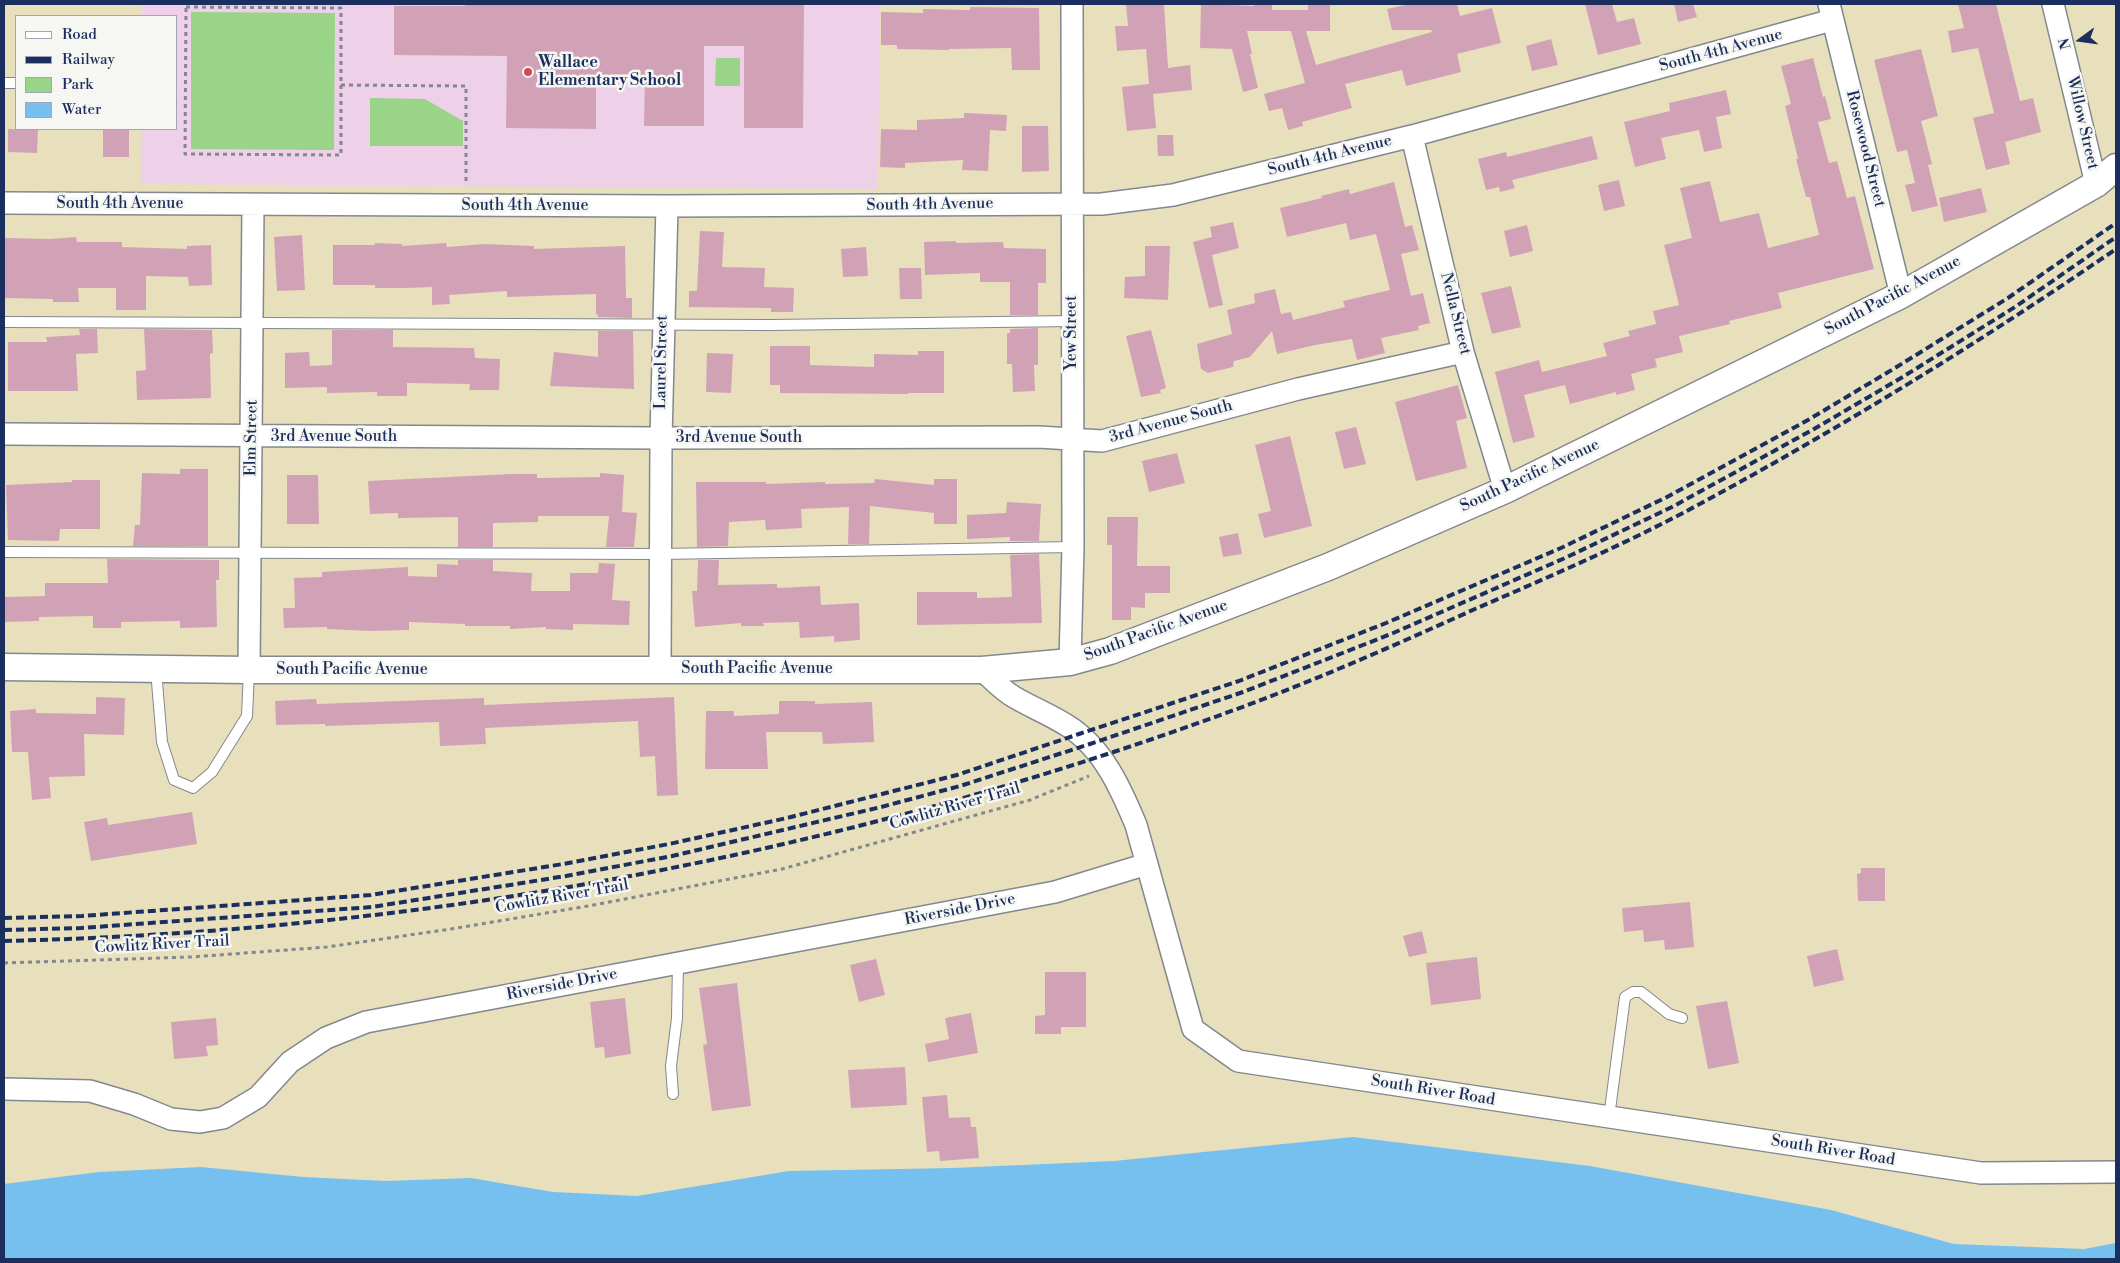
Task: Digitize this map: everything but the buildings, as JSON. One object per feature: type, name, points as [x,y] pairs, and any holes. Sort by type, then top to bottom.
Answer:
[{"type":"street","name":"Yew Street","points":[[1070,662],[1073,547],[1072,4]]},
{"type":"street","name":"Willow Street","points":[[2053,4],[2096,184]]},
{"type":"street","name":"South 4th Avenue","points":[[4,204],[666,206],[1102,204],[1173,195],[1412,136],[1831,12]]},
{"type":"street","name":"Rosewood Street","points":[[1831,12],[1901,295]]},
{"type":"street","name":"Nella Street","points":[[1412,136],[1463,352],[1505,490]]},
{"type":"street","name":"South Pacific Avenue","points":[[4,667],[249,670],[982,670],[1070,662],[1110,651],[1328,567],[1505,490],[1901,295],[2096,184],[2116,167]]},
{"type":"street","name":"Elm Street","points":[[249,670],[253,205]]},
{"type":"street","name":"Laurel Street","points":[[660,669],[660,438],[666,206]]},
{"type":"street","name":"3rd Avenue South","points":[[4,434],[660,438],[1039,437],[1102,441],[1298,388],[1463,352]]},
{"type":"street","name":"South River Road","points":[[982,670],[1012,696],[1068,726],[1090,744],[1108,768],[1126,802],[1147,864],[1193,1029],[1238,1061],[1981,1173],[2116,1172]]},
{"type":"street","name":"Riverside Drive","points":[[4,1089],[90,1091],[134,1104],[171,1119],[200,1122],[223,1118],[258,1096],[290,1062],[319,1042],[366,1022],[1055,892],[1147,864]]},
{"type":"lane","points":[[4,322],[770,325],[1073,320]]},
{"type":"lane","points":[[4,552],[661,554],[1073,547]]},
{"type":"lane","points":[[156,669],[162,742],[174,780],[193,788],[212,772],[247,716],[249,670]]},
{"type":"lane","points":[[673,1094],[671,1066],[677,1018],[678,963]]},
{"type":"lane","points":[[1609,1117],[1626,997],[1632,992],[1641,992],[1669,1014],[1682,1018]]},
{"type":"path","points":[[186,7],[341,8],[341,85],[341,155],[185,154],[186,7]]},
{"type":"path","points":[[341,85],[466,86],[465,205]]},
{"type":"path","name":"Cowlitz River Trail","points":[[4,963],[191,957],[327,947],[588,906],[782,869],[1030,800],[1108,768]]},
{"type":"shaded area","name":"Wallace Elementary School","points":[[142,4],[880,4],[878,189],[141,184],[141,130],[178,130],[178,15],[142,15]]},
{"type":"green space","points":[[191,12],[335,13],[334,150],[191,149]]},
{"type":"green space","points":[[716,58],[740,58],[740,86],[715,86]]},
{"type":"green space","points":[[370,98],[425,99],[463,121],[463,146],[370,146]]},
{"type":"water","points":[[1353,1137],[1590,1166],[1831,1210],[1954,1244],[2084,1249],[2116,1243],[2116,1259],[4,1259],[4,1184],[99,1172],[201,1167],[303,1177],[386,1181],[471,1178],[553,1192],[637,1196],[789,1171],[953,1168],[1114,1161]]},
{"type":"railway","points":[[4,918],[82,916],[371,895],[563,864],[669,844],[787,818],[957,775],[1239,681],[1386,623],[1561,548],[1667,497],[1808,420],[2008,298],[2116,223]]},
{"type":"railway","points":[[4,930],[81,928],[372,907],[566,876],[672,856],[881,807],[960,786],[1090,744],[1243,692],[1391,634],[1565,558],[1672,507],[1814,429],[1901,378],[2015,307],[2116,237]]},
{"type":"railway","points":[[4,941],[163,934],[321,921],[478,901],[634,875],[789,843],[943,804],[1095,758],[1245,706],[1332,672],[1605,552],[1656,527],[1737,484],[1902,388],[2010,320],[2116,249]]},
{"type":"place","name":"Wallace Elementary School","points":[[528,72]]}]
